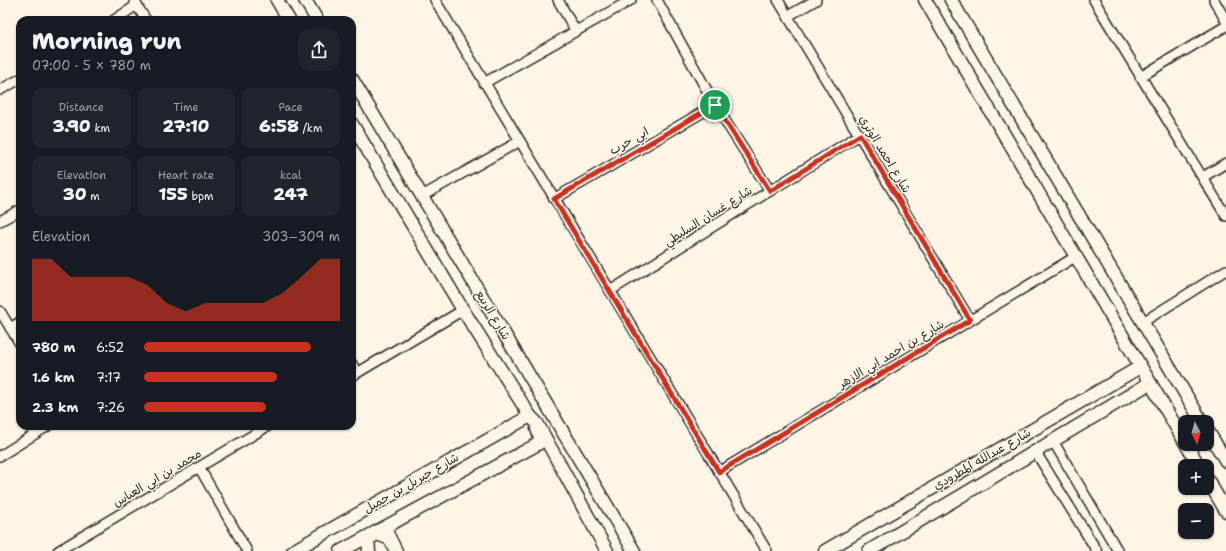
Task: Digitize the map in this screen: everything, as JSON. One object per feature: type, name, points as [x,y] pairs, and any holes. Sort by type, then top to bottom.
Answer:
[{"type":"street","points":[[277,0],[287,16]]},
{"type":"street","points":[[305,0],[315,16]]},
{"type":"street","points":[[435,0],[767,551]]},
{"type":"street","points":[[558,0],[575,30]]},
{"type":"street","points":[[484,82],[631,0]]},
{"type":"street","points":[[657,0],[715,105],[770,191]]},
{"type":"street","name":"شارع احمد الوتري","points":[[778,0],[970,320]]},
{"type":"street","points":[[788,16],[816,0]]},
{"type":"street","points":[[925,0],[1178,430]]},
{"type":"street","points":[[951,0],[1198,415]]},
{"type":"street","points":[[1094,0],[1226,216]]},
{"type":"street","points":[[1214,0],[1226,21]]},
{"type":"street","points":[[119,16],[135,3],[143,16]]},
{"type":"street","points":[[1140,77],[1226,26]]},
{"type":"street","points":[[0,90],[16,81]]},
{"type":"street","name":"شارع الربيع","points":[[356,86],[634,551]]},
{"type":"street","name":"ابي حرب","points":[[554,199],[715,105]]},
{"type":"street","name":"شارع الربيع","points":[[356,131],[526,418],[537,423],[607,551]]},
{"type":"street","name":"شارع غسان السليطي","points":[[610,291],[860,135]]},
{"type":"street","points":[[422,196],[520,141]]},
{"type":"street","points":[[1203,177],[1226,163]]},
{"type":"street","points":[[0,222],[16,212]]},
{"type":"street","name":"شارع بن احمد ابي الازهر","points":[[719,472],[1075,257]]},
{"type":"street","points":[[1142,322],[1226,270]]},
{"type":"street","points":[[356,373],[463,310]]},
{"type":"street","points":[[0,311],[16,338]]},
{"type":"street","points":[[10,328],[16,324]]},
{"type":"street","name":"شارع عبدالله المطرودي","points":[[825,551],[1140,367]]},
{"type":"street","name":"شارع عبدالله المطرودي","points":[[869,551],[1150,383]]},
{"type":"street","name":"شارع جبريل بن جميل","points":[[293,551],[526,418],[538,430],[540,437],[538,444],[386,533],[362,539],[341,551]]},
{"type":"street","points":[[0,456],[42,430]]},
{"type":"street","name":"محمد بن ابي العباس","points":[[58,551],[261,430]]},
{"type":"street","points":[[1053,441],[1118,551]]},
{"type":"street","points":[[1214,442],[1226,462]]},
{"type":"street","points":[[1035,451],[1097,551]]},
{"type":"street","points":[[199,467],[246,551]]},
{"type":"street","points":[[1214,491],[1226,511]]},
{"type":"street","points":[[369,551],[368,539],[377,534],[386,533],[396,551]]},
{"type":"street","points":[[362,539],[369,551]]},
{"type":"route","points":[[715,105],[770,191],[860,135],[970,320],[719,472],[554,199],[715,105]]}]
